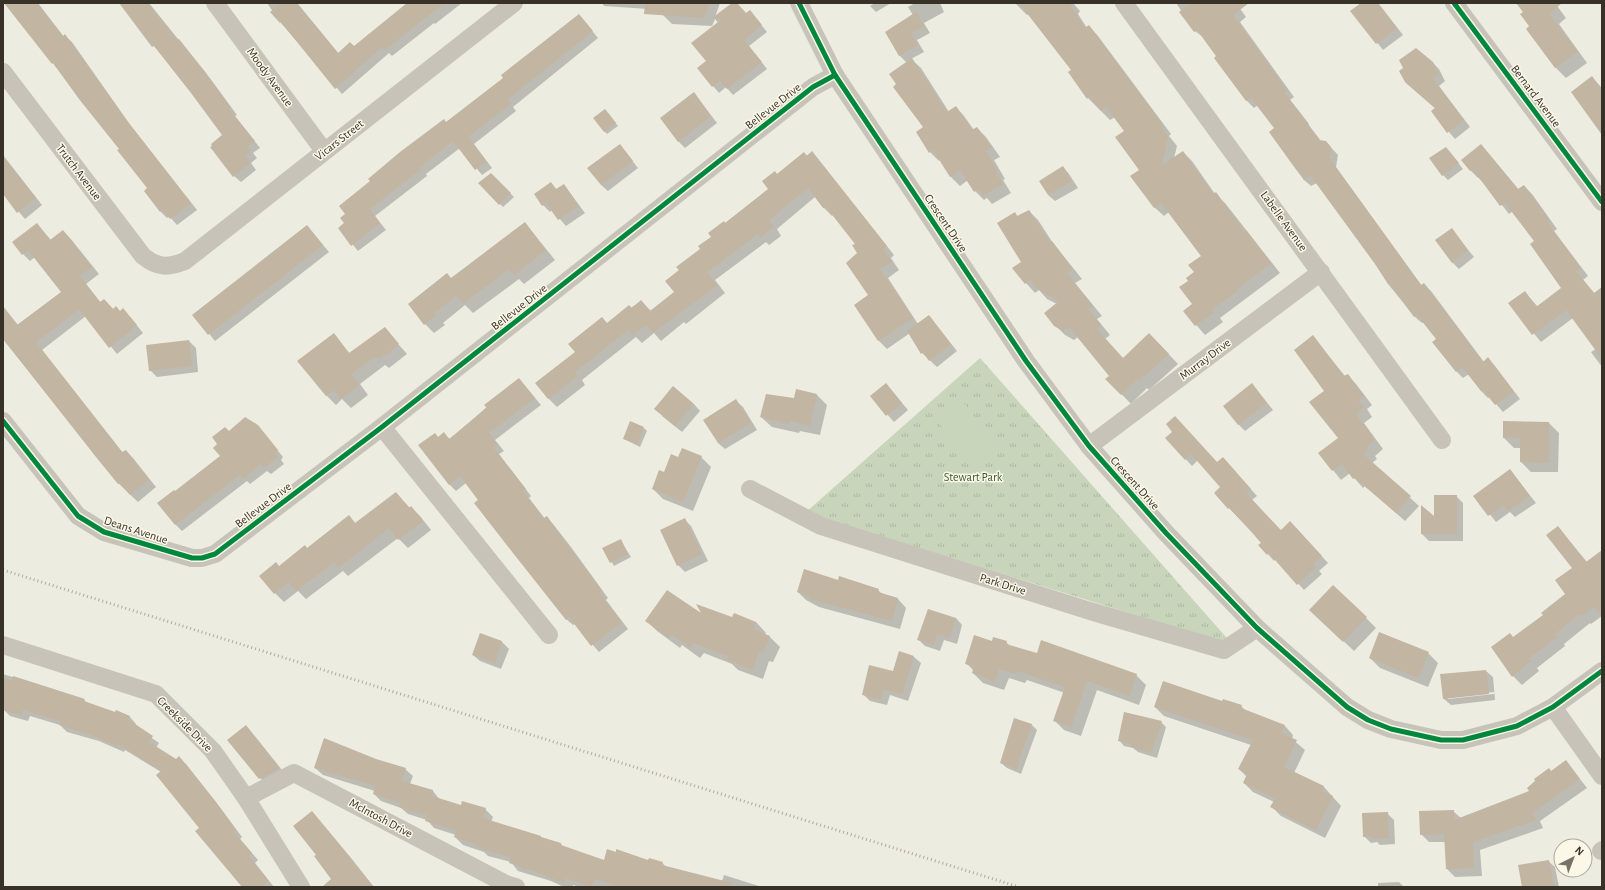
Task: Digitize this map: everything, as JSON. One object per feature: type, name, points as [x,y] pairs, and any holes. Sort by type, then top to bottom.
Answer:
[{"type":"street","name":"Moody Avenue","points":[[215,3],[324,151]]},
{"type":"street","name":"Vicars Street","points":[[160,266],[172,266],[185,261],[514,3]]},
{"type":"street","name":"Crescent Drive","points":[[799,3],[835,75],[1026,361],[1089,446],[1166,533],[1257,628],[1347,707],[1368,720],[1409,734],[1441,740],[1464,740],[1517,726],[1553,707],[1602,671]]},
{"type":"street","name":"Labelle Avenue","points":[[1124,3],[1442,440]]},
{"type":"street","name":"Bernard Avenue","points":[[1454,3],[1602,202]]},
{"type":"street","name":"Trutch Avenue","points":[[3,72],[143,256],[160,266]]},
{"type":"street","name":"Bellevue Drive","points":[[215,554],[382,427],[813,88],[835,75]]},
{"type":"street","name":"Murray Drive","points":[[1089,446],[1321,272]]},
{"type":"street","name":"Deans Avenue","points":[[3,421],[78,516],[91,525],[104,532],[192,558],[202,558],[215,554]]},
{"type":"street","points":[[382,427],[549,635]]},
{"type":"street","name":"Park Drive","points":[[750,489],[821,526],[1090,611],[1224,650],[1257,628]]},
{"type":"street","name":"Creekside Drive","points":[[3,645],[156,694],[213,752],[246,798],[301,887]]},
{"type":"street","points":[[1553,707],[1602,776]]},
{"type":"street","name":"McIntosh Drive","points":[[246,798],[294,773],[506,884],[516,887]]},
{"type":"green space","name":"Stewart Park","points":[[980,358],[1233,645],[805,513]]},
{"type":"green space","points":[[960,398],[999,448],[974,468],[935,418]]},
{"type":"building","points":[[4,3],[37,3],[63,36],[65,34],[125,118],[191,203],[170,219],[162,210],[160,212],[144,191],[147,188],[117,150],[119,149],[79,99],[53,63],[52,64]]},
{"type":"building","points":[[119,3],[148,3],[177,40],[179,39],[206,73],[231,108],[229,109],[255,141],[248,146],[251,151],[245,156],[250,163],[233,177],[210,147],[212,146],[211,144],[222,135],[191,93],[154,46],[152,47]]},
{"type":"building","points":[[281,3],[297,3],[338,53],[350,42],[354,46],[407,3],[444,3],[385,50],[382,47],[335,89],[281,22],[280,23],[270,12]]},
{"type":"building","points":[[645,3],[709,3],[704,18],[644,14]]},
{"type":"building","points":[[732,3],[737,3],[746,13],[750,10],[762,25],[744,40],[762,62],[727,89],[720,81],[712,87],[697,68],[706,61],[691,43],[722,19],[712,18]]},
{"type":"building","points":[[1019,3],[1069,3],[1085,28],[1089,25],[1163,125],[1161,126],[1168,136],[1162,165],[1183,151],[1213,194],[1216,192],[1245,232],[1246,230],[1271,263],[1237,289],[1238,291],[1212,309],[1214,312],[1195,326],[1183,311],[1192,304],[1179,287],[1188,281],[1186,278],[1194,272],[1188,265],[1201,256],[1161,203],[1154,208],[1130,176],[1139,170],[1115,137],[1124,131],[1106,107],[1101,111],[1089,97],[1087,99],[1068,72],[1071,70]]},
{"type":"building","points":[[1191,3],[1249,3],[1233,15],[1287,90],[1284,92],[1309,124],[1308,125],[1319,140],[1326,141],[1331,147],[1330,159],[1421,285],[1424,283],[1483,362],[1488,357],[1514,392],[1495,405],[1483,390],[1481,391],[1462,367],[1456,372],[1432,342],[1436,339],[1417,315],[1414,317],[1389,283],[1388,284],[1310,175],[1304,180],[1292,164],[1269,132],[1274,128],[1251,98],[1246,101],[1214,58],[1216,56],[1197,30],[1194,32],[1179,12]]},
{"type":"building","points":[[1361,3],[1378,3],[1397,28],[1376,44],[1350,11]]},
{"type":"building","points":[[1516,3],[1562,3],[1549,14],[1578,52],[1555,68],[1526,29],[1529,26],[1520,14],[1523,12]]},
{"type":"building","points":[[916,12],[924,26],[911,33],[918,45],[899,56],[885,32]]},
{"type":"building","points":[[579,14],[593,31],[507,100],[511,104],[468,137],[486,161],[475,170],[453,141],[420,167],[421,169],[370,209],[380,223],[351,246],[338,228],[344,223],[340,218],[345,214],[339,206],[370,181],[368,179],[400,152],[444,119],[446,122],[503,78],[501,75]]},
{"type":"building","points":[[1416,48],[1433,62],[1439,74],[1433,79],[1464,120],[1447,133],[1431,111],[1435,108],[1405,82],[1399,71],[1403,68],[1399,60]]},
{"type":"building","points":[[912,58],[947,112],[956,106],[972,130],[977,127],[992,148],[986,151],[1003,184],[983,196],[978,189],[974,192],[960,170],[950,177],[933,150],[929,153],[916,132],[923,127],[893,87],[896,84],[889,74]]},
{"type":"building","points":[[1592,76],[1602,90],[1602,135],[1571,92]]},
{"type":"building","points":[[694,92],[711,116],[678,142],[660,118]]},
{"type":"building","points":[[605,109],[616,123],[604,132],[593,118]]},
{"type":"building","points":[[620,144],[633,161],[601,185],[587,168]]},
{"type":"building","points":[[1481,144],[1518,189],[1524,185],[1550,221],[1547,222],[1581,268],[1576,271],[1594,293],[1602,287],[1602,359],[1566,310],[1532,335],[1508,303],[1525,291],[1536,307],[1561,288],[1530,244],[1534,241],[1505,203],[1500,206],[1472,170],[1470,171],[1461,160]]},
{"type":"building","points":[[1446,147],[1459,163],[1442,176],[1429,158]]},
{"type":"building","points":[[812,151],[887,246],[883,249],[892,262],[880,269],[913,318],[878,341],[854,305],[868,295],[846,263],[857,253],[852,245],[855,244],[826,207],[823,208],[808,188],[769,220],[774,227],[760,238],[758,234],[707,272],[718,285],[653,333],[646,325],[633,335],[628,330],[575,372],[578,376],[548,399],[535,383],[575,352],[568,344],[602,317],[607,323],[629,305],[632,308],[641,300],[650,311],[674,292],[665,281],[679,270],[676,267],[700,249],[698,246],[711,237],[708,233],[724,221],[725,223],[768,189],[762,181],[775,171],[777,174],[804,152],[807,156]]},
{"type":"building","points":[[3,156],[36,198],[17,213],[3,194]]},
{"type":"building","points":[[1063,166],[1072,181],[1048,195],[1039,181]]},
{"type":"building","points":[[491,173],[511,193],[499,205],[478,183]]},
{"type":"building","points":[[551,182],[556,189],[564,184],[579,206],[558,220],[546,203],[542,206],[534,194]]},
{"type":"building","points":[[1029,210],[1050,242],[1052,241],[1073,269],[1067,273],[1093,306],[1088,309],[1101,325],[1097,329],[1123,358],[1149,333],[1169,354],[1139,381],[1137,379],[1121,395],[1105,379],[1109,376],[1069,327],[1063,331],[1054,326],[1044,313],[1059,301],[1037,289],[1030,280],[1025,284],[1012,268],[1021,262],[997,223],[1015,212],[1017,216]]},
{"type":"building","points":[[525,222],[546,250],[514,275],[509,269],[463,304],[456,296],[434,313],[436,315],[424,325],[408,304],[447,273],[451,278]]},
{"type":"building","points":[[37,223],[50,240],[63,230],[92,267],[80,276],[100,302],[104,299],[113,309],[116,306],[120,311],[123,308],[137,325],[109,348],[79,309],[36,342],[122,452],[126,450],[149,480],[130,495],[120,483],[118,484],[96,457],[3,339],[3,307],[17,325],[61,292],[28,250],[22,255],[12,242]]},
{"type":"building","points":[[307,225],[323,245],[208,335],[192,315]]},
{"type":"building","points":[[1452,228],[1468,250],[1452,263],[1435,240]]},
{"type":"building","points":[[929,315],[951,344],[929,361],[923,352],[921,354],[907,331]]},
{"type":"building","points":[[385,327],[399,344],[385,356],[384,354],[378,359],[376,356],[351,374],[359,385],[341,399],[334,390],[326,396],[297,361],[334,333],[349,353]]},
{"type":"building","points":[[1313,335],[1344,376],[1348,374],[1364,396],[1358,400],[1364,407],[1356,414],[1375,440],[1367,446],[1368,449],[1363,454],[1411,496],[1396,513],[1355,478],[1353,479],[1342,464],[1332,471],[1318,453],[1338,438],[1309,402],[1324,391],[1294,350]]},
{"type":"building","points":[[189,340],[192,366],[149,371],[146,345]]},
{"type":"building","points":[[519,378],[535,398],[489,433],[498,444],[493,447],[526,489],[523,491],[544,518],[547,516],[602,591],[600,593],[622,622],[591,646],[569,617],[566,620],[474,503],[478,500],[460,476],[449,485],[418,445],[435,433],[438,437],[444,432],[449,439],[487,408],[484,405]]},
{"type":"building","points":[[886,383],[902,403],[886,416],[870,396]]},
{"type":"building","points":[[1252,383],[1267,403],[1238,425],[1223,406]]},
{"type":"building","points":[[673,386],[694,404],[675,426],[654,409]]},
{"type":"building","points":[[796,389],[817,394],[810,426],[790,421],[789,424],[760,417],[766,394],[794,398]]},
{"type":"building","points":[[736,399],[751,423],[718,443],[703,420]]},
{"type":"building","points":[[1175,416],[1217,462],[1223,457],[1251,489],[1246,493],[1281,530],[1290,521],[1322,556],[1313,564],[1316,567],[1297,585],[1269,553],[1267,555],[1258,545],[1261,543],[1250,530],[1214,493],[1220,487],[1191,454],[1185,460],[1165,438],[1172,432],[1166,424]]},
{"type":"building","points":[[245,417],[258,425],[278,450],[275,453],[278,457],[264,468],[261,464],[243,479],[240,475],[175,525],[157,503],[220,456],[213,448],[217,444],[212,437],[225,427],[229,431]]},
{"type":"building","points":[[630,421],[644,427],[637,444],[623,439]]},
{"type":"building","points":[[1503,421],[1549,422],[1549,463],[1520,462],[1520,438],[1503,438]]},
{"type":"building","points":[[682,448],[702,456],[683,502],[652,489],[659,470],[664,472],[671,454],[678,457]]},
{"type":"building","points":[[1510,469],[1530,496],[1508,511],[1504,505],[1488,516],[1473,496]]},
{"type":"building","points":[[396,492],[409,508],[411,506],[423,521],[398,540],[389,528],[338,568],[334,562],[296,591],[289,582],[274,594],[259,576],[276,562],[279,566],[305,545],[307,548],[349,515],[355,523]]},
{"type":"building","points":[[1434,495],[1457,495],[1457,534],[1421,534],[1421,505],[1434,516]]},
{"type":"building","points":[[685,518],[702,554],[677,566],[660,530]]},
{"type":"building","points":[[1558,526],[1586,562],[1602,550],[1602,615],[1594,607],[1582,616],[1580,614],[1555,634],[1557,637],[1529,658],[1531,661],[1512,677],[1491,647],[1510,633],[1513,637],[1543,615],[1541,613],[1565,594],[1555,580],[1572,568],[1546,535]]},
{"type":"building","points":[[621,539],[628,554],[610,563],[602,548]]},
{"type":"building","points":[[804,569],[838,580],[839,576],[879,589],[878,592],[898,598],[892,621],[810,599],[810,597],[797,592]]},
{"type":"building","points":[[1333,585],[1367,617],[1343,642],[1309,610]]},
{"type":"building","points":[[667,590],[701,613],[696,604],[732,617],[734,613],[756,622],[753,629],[770,636],[763,653],[759,651],[753,670],[727,660],[728,656],[693,643],[690,648],[672,635],[669,638],[645,621]]},
{"type":"building","points":[[928,609],[956,618],[950,638],[937,634],[934,645],[917,640]]},
{"type":"building","points":[[1379,632],[1429,652],[1418,678],[1369,658]]},
{"type":"building","points":[[480,633],[502,641],[495,663],[472,655]]},
{"type":"building","points":[[974,635],[992,641],[993,637],[1007,641],[1006,644],[1037,653],[1041,640],[1137,674],[1130,696],[1087,681],[1071,727],[1053,721],[1065,687],[1017,671],[1016,674],[999,669],[995,682],[972,673],[974,666],[965,664]]},
{"type":"building","points":[[899,651],[914,656],[902,695],[884,689],[881,699],[862,695],[869,665],[893,671]]},
{"type":"building","points":[[1486,670],[1489,694],[1443,699],[1440,674]]},
{"type":"building","points":[[13,676],[85,699],[84,701],[115,712],[116,710],[130,716],[129,720],[153,736],[149,742],[176,759],[179,756],[216,802],[236,830],[234,832],[252,853],[249,856],[269,881],[261,887],[242,887],[195,831],[199,828],[156,775],[161,771],[118,744],[117,746],[91,735],[59,725],[61,721],[23,710],[21,715],[3,710],[3,677],[11,681]]},
{"type":"building","points":[[1163,681],[1222,701],[1223,699],[1242,705],[1241,708],[1285,725],[1281,733],[1297,740],[1284,767],[1324,786],[1322,791],[1333,796],[1316,830],[1270,807],[1275,799],[1243,783],[1247,774],[1238,769],[1253,740],[1154,707]]},
{"type":"building","points":[[1124,712],[1162,721],[1151,753],[1131,747],[1132,744],[1118,741]]},
{"type":"building","points":[[1014,718],[1032,724],[1016,769],[1000,763]]},
{"type":"building","points":[[246,725],[280,768],[259,779],[227,740]]},
{"type":"building","points":[[324,738],[376,759],[406,768],[402,781],[433,790],[432,796],[461,805],[462,801],[486,808],[483,818],[541,836],[561,843],[561,845],[604,860],[607,849],[616,852],[616,849],[648,860],[649,858],[663,862],[662,865],[732,883],[732,887],[619,887],[595,879],[592,887],[566,878],[564,883],[509,863],[511,857],[479,848],[480,846],[454,837],[456,830],[425,821],[427,815],[399,807],[401,803],[373,794],[375,786],[314,768]]},
{"type":"building","points":[[1566,760],[1580,779],[1532,813],[1536,820],[1473,842],[1474,868],[1446,869],[1444,834],[1420,835],[1419,811],[1454,810],[1454,820],[1529,791],[1527,788],[1535,781],[1534,779],[1549,768],[1551,771]]},
{"type":"building","points":[[312,811],[374,887],[322,887],[331,879],[314,856],[316,855],[293,826]]},
{"type":"building","points":[[1388,812],[1389,838],[1372,839],[1372,836],[1363,837],[1362,813]]},
{"type":"building","points":[[1549,860],[1554,887],[1522,887],[1518,865]]},
{"type":"railway","points":[[3,570],[1019,887]]},
{"type":"cycle path","points":[[799,3],[835,75],[1026,361],[1089,446],[1166,533],[1257,628],[1347,707],[1368,720],[1391,729],[1441,740],[1463,740],[1517,726],[1553,707],[1602,671]]},
{"type":"cycle path","points":[[1454,3],[1602,202]]},
{"type":"cycle path","points":[[3,421],[78,516],[104,532],[192,558],[202,558],[215,554],[382,427],[813,87],[835,75]]}]
